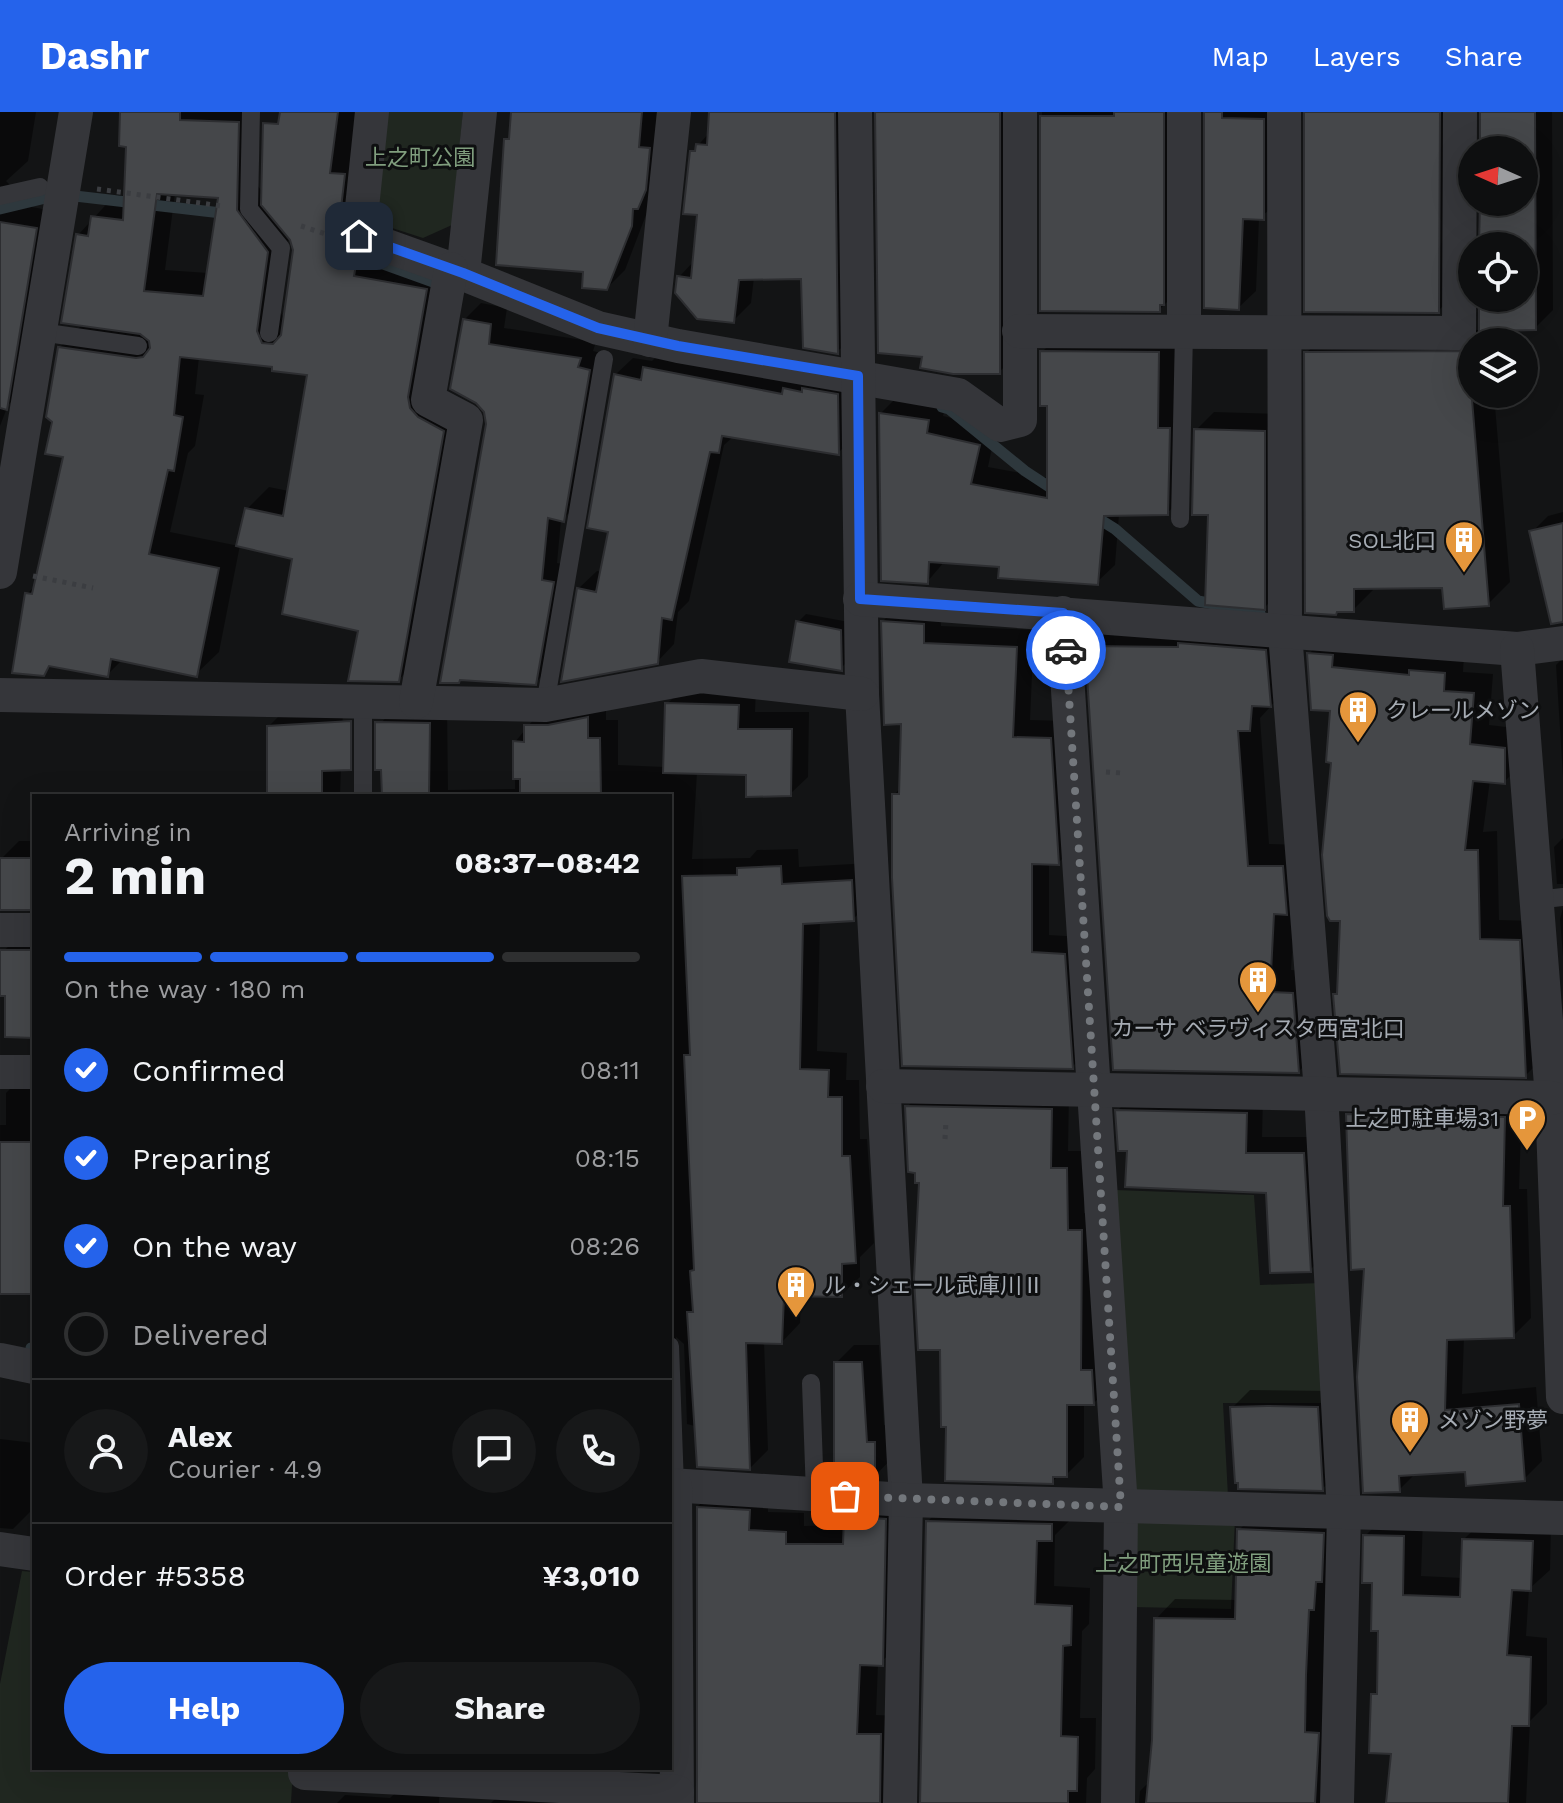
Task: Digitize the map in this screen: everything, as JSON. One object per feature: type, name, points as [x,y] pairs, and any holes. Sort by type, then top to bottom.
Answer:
[{"type":"street","points":[[0,571],[40,332],[52,186],[76,112]]},
{"type":"street","points":[[372,112],[359,236],[457,271],[598,328],[958,395],[1000,425],[1020,420],[1020,112]]},
{"type":"street","points":[[416,702],[466,420],[428,400],[457,271],[480,112]]},
{"type":"street","points":[[650,340],[674,112]]},
{"type":"street","points":[[855,112],[860,599],[855,694],[883,1086],[906,1500],[900,1803]]},
{"type":"street","points":[[1184,112],[1184,332]]},
{"type":"street","points":[[1284,112],[1285,633],[1321,1092],[1344,1513],[1337,1803]]},
{"type":"street","points":[[1019,331],[1459,333],[1460,112]]},
{"type":"street","points":[[860,599],[1517,649],[1563,643]]},
{"type":"street","points":[[1063,613],[1121,1507],[1118,1803]]},
{"type":"street","points":[[1517,649],[1550,899],[1552,1098],[1560,1233],[1563,1397]]},
{"type":"street","points":[[0,695],[545,705],[701,676],[855,694]]},
{"type":"street","points":[[0,930],[32,930]]},
{"type":"street","points":[[0,1072],[32,1072]]},
{"type":"street","points":[[883,1086],[1552,1098]]},
{"type":"street","points":[[0,1360],[32,1367]]},
{"type":"street","points":[[305,1773],[446,1792],[677,1798],[673,1486],[906,1500],[1563,1518]]},
{"type":"street","points":[[0,1549],[32,1554]]},
{"type":"lane","points":[[251,112],[249,209],[281,248],[269,333]]},
{"type":"lane","points":[[0,196],[52,186]]},
{"type":"lane","points":[[40,332],[138,346]]},
{"type":"lane","points":[[1180,519],[1184,332]]},
{"type":"lane","points":[[545,705],[604,359]]},
{"type":"lane","points":[[363,701],[363,794]]},
{"type":"lane","points":[[811,1383],[815,1494]]},
{"type":"lane","points":[[672,1439],[673,1486]]},
{"type":"path","points":[[52,186],[249,209],[347,241],[359,236]]},
{"type":"path","points":[[0,571],[93,588]]},
{"type":"green space","name":"上之町公園","points":[[386,112],[463,112],[452,225],[423,238],[389,227],[377,203]]},
{"type":"green space","points":[[1115,1190],[1254,1195],[1260,1285],[1321,1283],[1327,1403],[1223,1403],[1228,1496],[1139,1493],[1133,1487]]},
{"type":"green space","name":"上之町西児童遊園","points":[[1235,1519],[1231,1609],[1131,1607],[1133,1523]]},
{"type":"green space","points":[[22,1571],[32,1572],[32,1770],[293,1770],[291,1803],[0,1803],[0,1684]]},
{"type":"building","points":[[120,112],[180,112],[180,120],[239,122],[237,210],[268,252],[257,331],[262,343],[273,344],[281,335],[293,250],[290,240],[261,205],[263,123],[278,124],[280,112],[338,112],[330,173],[345,174],[335,260],[356,265],[354,276],[427,289],[408,397],[410,408],[418,417],[444,431],[399,682],[348,681],[358,631],[282,614],[292,559],[236,546],[245,508],[283,516],[307,375],[272,371],[272,367],[180,357],[174,415],[183,417],[174,471],[168,470],[149,554],[219,568],[197,677],[111,659],[108,677],[49,666],[44,676],[12,673],[25,593],[32,594],[63,457],[45,454],[52,422],[46,417],[58,347],[136,358],[143,357],[150,348],[149,341],[140,334],[61,323],[76,234],[88,236],[91,216],[123,220],[126,147],[119,146]],"holes":[[[157,194],[218,198],[203,296],[144,291]]]},
{"type":"building","points":[[511,112],[642,112],[639,147],[650,148],[646,190],[638,209],[633,209],[632,226],[607,290],[582,288],[583,272],[496,265],[504,139],[509,139]]},
{"type":"building","points":[[709,112],[835,112],[838,354],[803,348],[801,279],[739,280],[734,323],[697,319],[675,293],[677,276],[691,278],[697,215],[683,214],[690,151],[695,151],[696,144],[707,145]]},
{"type":"building","points":[[875,112],[1000,112],[1000,374],[953,374],[920,368],[922,357],[878,353]]},
{"type":"building","points":[[1114,112],[1164,112],[1164,305],[1160,305],[1160,312],[1040,311],[1040,116],[1114,116]]},
{"type":"building","points":[[1204,112],[1222,112],[1222,118],[1264,119],[1264,220],[1243,219],[1239,310],[1204,308]]},
{"type":"building","points":[[1304,112],[1440,112],[1439,313],[1304,312]]},
{"type":"building","points":[[1480,112],[1535,112],[1535,136],[1480,136]]},
{"type":"building","points":[[1480,216],[1535,216],[1536,232],[1479,232]]},
{"type":"building","points":[[0,222],[37,228],[7,410],[0,408]]},
{"type":"building","points":[[1479,312],[1536,312],[1536,328],[1479,328]]},
{"type":"building","points":[[463,319],[491,324],[489,344],[581,358],[578,367],[590,370],[564,522],[548,518],[542,580],[554,582],[536,685],[460,680],[459,683],[440,683],[486,424],[484,412],[476,403],[450,389]]},
{"type":"building","points":[[1040,351],[1159,352],[1158,428],[1170,428],[1168,515],[1104,516],[1098,585],[998,578],[999,567],[929,562],[928,584],[881,581],[879,413],[929,420],[927,433],[980,445],[971,484],[1047,498],[1047,406],[1040,406]]},
{"type":"building","points":[[1458,351],[1458,408],[1473,408],[1489,606],[1444,609],[1442,588],[1354,589],[1354,612],[1337,612],[1336,615],[1305,613],[1304,352]]},
{"type":"building","points":[[643,367],[782,394],[783,388],[802,392],[802,388],[838,394],[839,455],[722,436],[719,453],[710,452],[672,620],[662,618],[658,664],[561,682],[577,588],[596,592],[608,532],[587,528],[614,374],[641,380]]},
{"type":"building","points":[[1194,429],[1265,431],[1265,610],[1205,605],[1208,515],[1192,515]]},
{"type":"building","points":[[1563,523],[1563,622],[1551,624],[1529,531]]},
{"type":"building","points":[[796,621],[841,630],[842,671],[789,662]]},
{"type":"building","points":[[881,621],[924,624],[924,643],[1017,647],[1013,737],[1051,738],[1059,865],[1032,864],[1032,952],[1065,954],[1073,1069],[902,1066],[892,878],[892,794],[899,794],[901,724],[884,725]]},
{"type":"building","points":[[1178,643],[1266,650],[1271,707],[1252,706],[1250,731],[1238,731],[1248,866],[1283,866],[1287,915],[1274,914],[1270,992],[1293,993],[1299,1073],[1113,1070],[1085,646],[1178,647]]},
{"type":"building","points":[[1307,653],[1333,655],[1332,667],[1409,675],[1409,670],[1445,673],[1444,691],[1474,693],[1470,744],[1505,748],[1505,784],[1473,781],[1465,850],[1478,850],[1480,939],[1520,940],[1526,1078],[1340,1074],[1333,994],[1337,994],[1340,921],[1330,921],[1327,916],[1322,855],[1331,763],[1326,762],[1330,711],[1311,710]]},
{"type":"building","points":[[665,703],[739,705],[738,729],[792,729],[791,796],[746,797],[746,775],[663,773]]},
{"type":"building","points":[[588,717],[588,738],[600,738],[601,794],[520,794],[520,779],[513,779],[513,741],[524,742],[524,725],[548,725]]},
{"type":"building","points":[[351,721],[351,770],[322,771],[322,794],[267,794],[267,726]]},
{"type":"building","points":[[375,722],[430,723],[429,794],[382,794],[381,770],[375,770]]},
{"type":"building","points":[[0,858],[32,858],[32,910],[0,910]]},
{"type":"building","points":[[781,866],[782,884],[852,880],[854,921],[803,924],[800,1069],[829,1070],[828,1097],[842,1097],[842,1156],[850,1156],[856,1263],[842,1264],[842,1297],[784,1296],[782,1344],[746,1343],[750,1470],[697,1467],[687,1312],[693,1312],[690,1271],[694,1270],[684,1055],[690,1055],[682,876],[737,875],[737,868]]},
{"type":"building","points":[[0,950],[32,950],[32,1038],[5,1037],[5,996],[0,996]]},
{"type":"building","points":[[905,1106],[1052,1109],[1051,1168],[1067,1168],[1068,1230],[1082,1230],[1081,1370],[1092,1370],[1094,1405],[1067,1405],[1067,1477],[1053,1477],[1053,1484],[945,1481],[946,1427],[941,1427],[940,1350],[918,1350],[914,1278],[919,1183],[915,1183],[915,1173],[908,1172]]},
{"type":"building","points":[[1115,1110],[1247,1113],[1246,1153],[1304,1153],[1311,1272],[1270,1273],[1266,1193],[1125,1187],[1127,1151],[1118,1151]]},
{"type":"building","points":[[1346,1114],[1505,1117],[1503,1206],[1510,1206],[1514,1338],[1447,1340],[1445,1410],[1519,1404],[1525,1481],[1466,1486],[1465,1472],[1399,1476],[1400,1492],[1363,1493],[1357,1377],[1364,1269],[1351,1270]]},
{"type":"building","points":[[0,1142],[32,1142],[32,1294],[0,1294]]},
{"type":"building","points":[[834,1362],[862,1362],[867,1442],[875,1442],[875,1478],[845,1476],[845,1470],[834,1470]]},
{"type":"building","points":[[1230,1407],[1318,1407],[1323,1491],[1238,1489],[1238,1483],[1235,1483]]},
{"type":"building","points":[[697,1507],[750,1510],[749,1530],[786,1532],[786,1544],[843,1544],[844,1516],[886,1519],[883,1666],[860,1665],[857,1734],[881,1734],[880,1803],[697,1803]]},
{"type":"building","points":[[926,1521],[1052,1524],[1052,1541],[1037,1541],[1035,1604],[1072,1606],[1071,1645],[1063,1646],[1061,1736],[1078,1737],[1077,1791],[1068,1791],[1068,1803],[920,1803]]},
{"type":"building","points":[[1237,1529],[1324,1533],[1322,1582],[1316,1582],[1314,1610],[1309,1610],[1306,1675],[1305,1732],[1319,1733],[1315,1803],[1146,1803],[1152,1740],[1154,1618],[1235,1619]]},
{"type":"building","points":[[1363,1535],[1404,1536],[1403,1595],[1460,1597],[1462,1539],[1533,1541],[1531,1591],[1512,1590],[1507,1655],[1531,1657],[1529,1726],[1512,1726],[1508,1803],[1386,1803],[1391,1754],[1369,1753],[1371,1694],[1377,1694],[1378,1631],[1371,1631],[1372,1583],[1362,1583]]},
{"type":"waterway","points":[[0,209],[50,197],[51,191]]},
{"type":"waterway","points":[[75,196],[230,214]]},
{"type":"waterway","points":[[322,242],[436,283]]},
{"type":"waterway","points":[[942,407],[949,409],[1025,471],[1060,494]]},
{"type":"waterway","points":[[1091,514],[1115,529],[1198,601],[1260,613]]},
{"type":"way so far","points":[[845,1496],[1121,1507],[1066,650]]},
{"type":"place","name":"SOL北口","points":[[1464,574]]},
{"type":"place","name":"クレールメゾン","points":[[1358,744]]},
{"type":"place","name":"カーサ ベラヴィスタ西宮北口","points":[[1258,1014]]},
{"type":"place","name":"上之町駐車場31","points":[[1527,1152]]},
{"type":"place","name":"ル・シェール武庫川Ⅱ","points":[[796,1319]]},
{"type":"place","name":"メゾン野夢","points":[[1410,1454]]},
{"type":"route","points":[[359,236],[463,273],[598,328],[678,346],[858,376],[860,599],[1063,613],[1066,650]]}]
